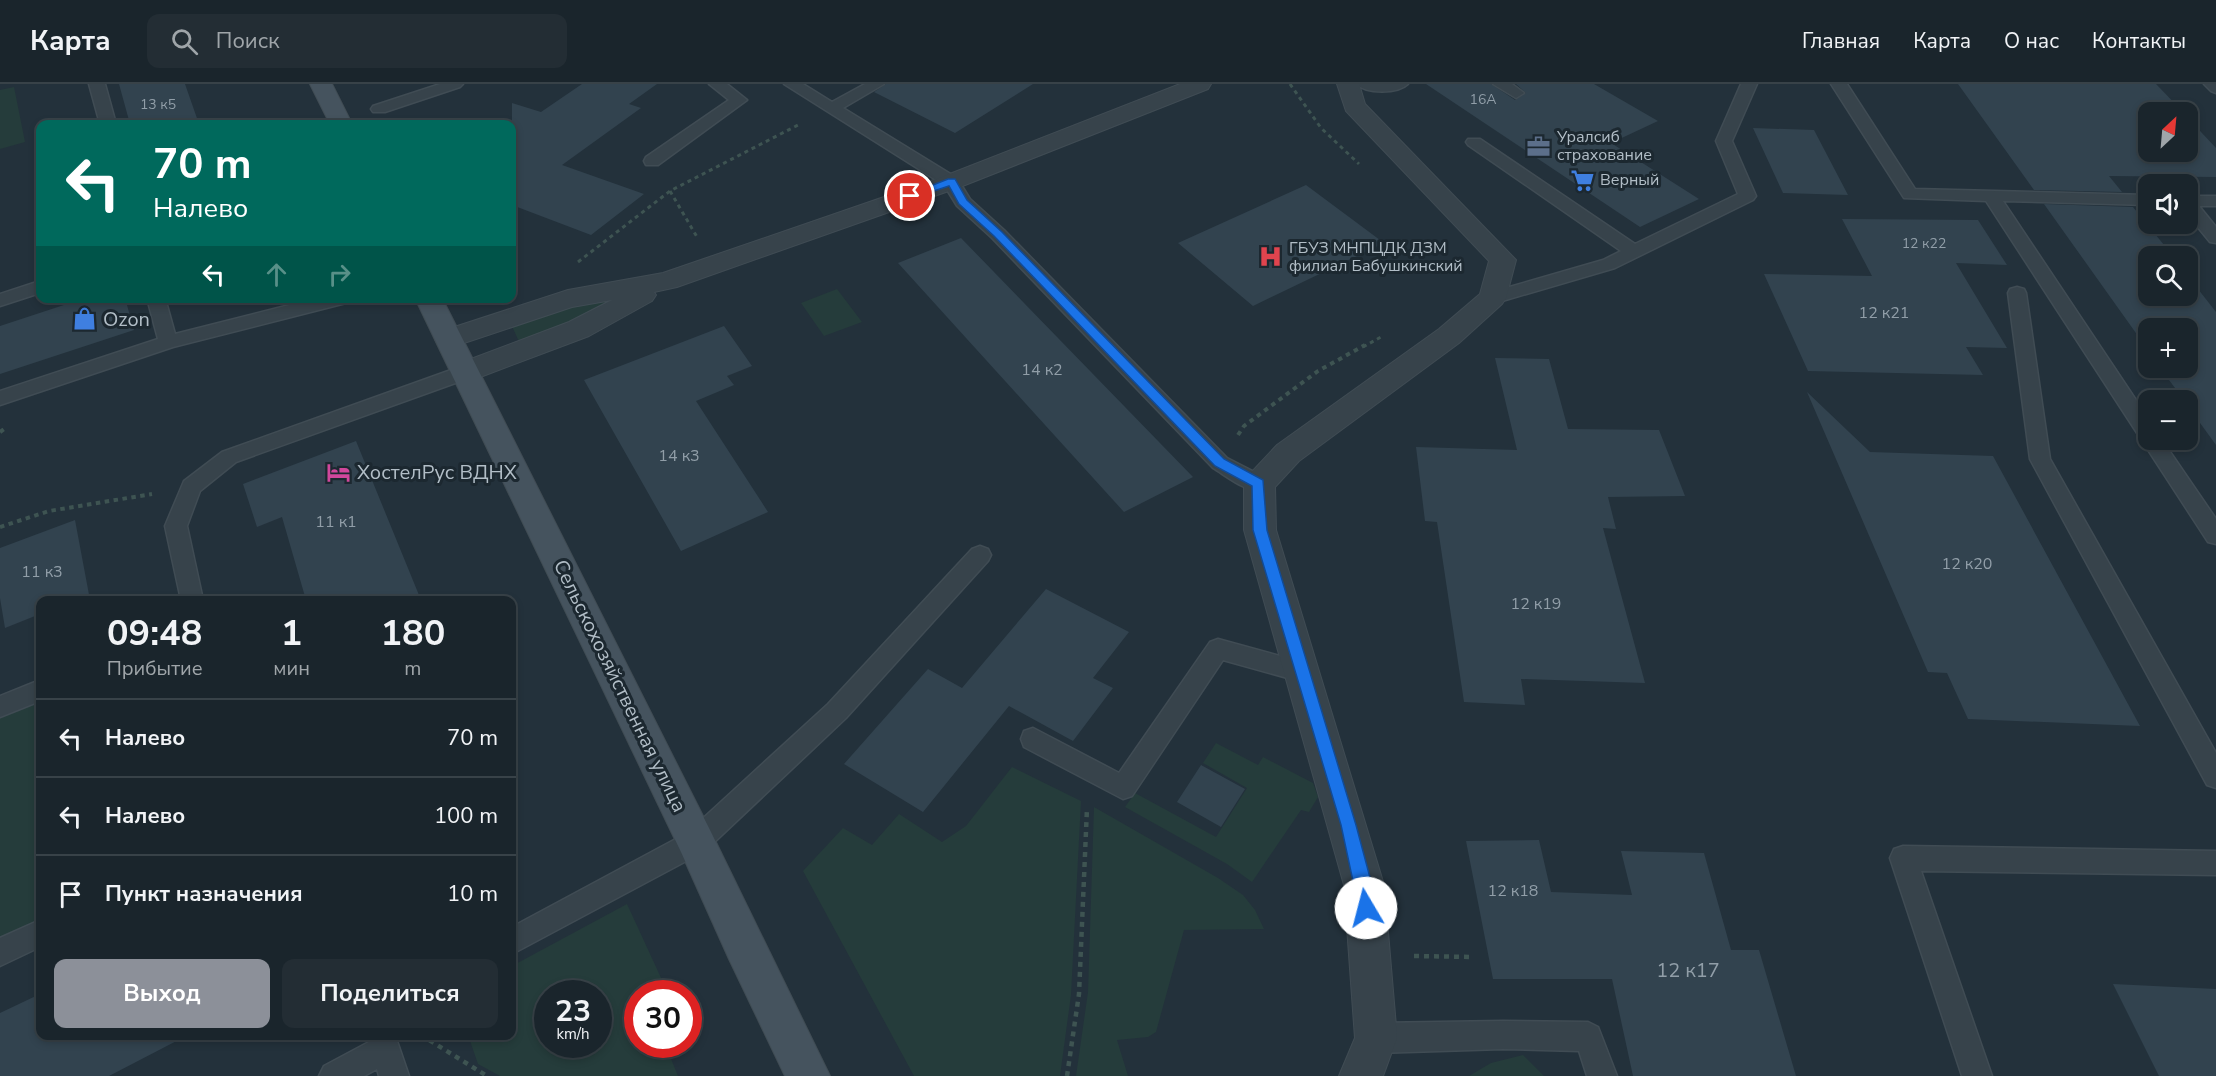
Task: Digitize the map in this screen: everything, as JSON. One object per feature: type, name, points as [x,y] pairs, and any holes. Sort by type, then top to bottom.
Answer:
[{"type":"main road","points":[[321,84],[339,120]]},
{"type":"main road","name":"Сельскохозяйственная улица","points":[[431,303],[696,842],[743,945],[808,1076]]},
{"type":"street","points":[[465,372],[579,329],[668,281],[951,182],[1200,84]]},
{"type":"street","points":[[1348,84],[1354,106],[1503,260],[1492,297],[1449,336],[1288,453],[1259,484],[1260,530],[1364,885],[1376,1038],[1361,1076]]},
{"type":"street","points":[[449,339],[568,299],[668,281]]},
{"type":"lane","points":[[98,84],[107,120]]},
{"type":"lane","points":[[379,109],[455,84]]},
{"type":"lane","points":[[652,161],[740,100],[717,84]]},
{"type":"lane","points":[[792,84],[932,168],[951,182],[963,202],[998,234],[1220,463],[1259,484]]},
{"type":"lane","points":[[831,108],[876,84]]},
{"type":"lane","points":[[1364,84],[1390,87],[1400,84]]},
{"type":"lane","points":[[1501,84],[1516,93]]},
{"type":"lane","points":[[1492,297],[1609,264],[1747,196],[1724,141],[1749,84]]},
{"type":"lane","points":[[1839,84],[1910,194],[2138,200]]},
{"type":"lane","points":[[2211,84],[2216,88]]},
{"type":"lane","points":[[1474,142],[1634,252]]},
{"type":"lane","points":[[1991,196],[2138,419]]},
{"type":"lane","points":[[2198,202],[2216,201]]},
{"type":"lane","points":[[2198,216],[2216,238]]},
{"type":"lane","points":[[0,300],[36,288]]},
{"type":"lane","points":[[2018,293],[2040,459],[2216,777]]},
{"type":"lane","points":[[157,303],[168,342]]},
{"type":"lane","points":[[0,398],[168,342],[323,303]]},
{"type":"lane","points":[[191,596],[176,526],[191,488],[229,457],[465,372]]},
{"type":"lane","points":[[2159,450],[2216,536]]},
{"type":"lane","points":[[516,938],[696,842],[837,711],[980,555]]},
{"type":"lane","points":[[1033,739],[1123,788],[1218,649],[1302,672]]},
{"type":"lane","points":[[0,707],[36,692]]},
{"type":"lane","points":[[1977,1076],[1904,858],[2216,863]]},
{"type":"lane","points":[[0,952],[36,935]]},
{"type":"lane","points":[[1376,1038],[1503,1035],[1588,1037],[1602,1076]]},
{"type":"lane","points":[[334,1076],[386,1048],[394,1076]]},
{"type":"path","points":[[1290,84],[1303,106],[1337,148],[1364,167]]},
{"type":"path","points":[[571,268],[670,191],[831,108]]},
{"type":"path","points":[[670,191],[698,238]]},
{"type":"path","points":[[1220,463],[1244,426],[1318,371],[1382,337]]},
{"type":"path","points":[[0,527],[49,511],[191,488]]},
{"type":"path","points":[[1067,1076],[1079,994],[1088,796]]},
{"type":"path","points":[[1371,956],[1473,957]]},
{"type":"path","points":[[428,1040],[487,1076]]},
{"type":"green space","points":[[14,87],[25,142],[0,149],[0,90]]},
{"type":"green space","points":[[837,289],[862,322],[824,336],[801,303]]},
{"type":"green space","points":[[631,294],[521,346],[511,324],[568,303]]},
{"type":"green space","points":[[36,692],[36,935],[0,952],[0,707]]},
{"type":"green space","points":[[1216,743],[1258,765],[1263,757],[1313,783],[1318,797],[1309,812],[1301,810],[1252,882],[1227,864],[1125,807],[1135,793],[1216,837],[1247,788],[1203,763]]},
{"type":"green space","points":[[1012,767],[1081,801],[1071,995],[1060,1076],[914,1076],[803,871],[843,828],[872,845],[899,814],[942,842],[966,826]]},
{"type":"green space","points":[[1094,807],[1218,878],[1243,895],[1255,910],[1264,929],[1184,930],[1156,1032],[1148,1037],[1117,1040],[1128,1076],[1076,1076],[1088,992]]},
{"type":"green space","points":[[627,904],[662,980],[624,980],[624,1058],[671,1058],[678,1076],[500,1076],[478,1064],[470,1040],[516,1040],[516,964]]},
{"type":"green space","points":[[1523,1055],[1544,1076],[1469,1076],[1491,1063]]},
{"type":"building","points":[[119,84],[185,84],[198,120],[129,120]]},
{"type":"building","points":[[582,84],[657,84],[629,104],[641,108],[562,165],[644,194],[591,235],[516,207],[516,120],[512,120],[512,103],[541,112]]},
{"type":"building","points":[[886,84],[1033,84],[955,133],[874,92]]},
{"type":"building","points":[[1426,84],[1491,84],[1515,100],[1526,93],[1516,84],[1594,84],[1658,121],[1611,143],[1699,199],[1640,227]]},
{"type":"building","points":[[1958,84],[2156,84],[2173,102],[2138,102],[2138,162],[2198,162],[2198,129],[2216,148],[2216,177],[2198,177],[2198,174],[2109,176],[2122,192],[2034,190]]},
{"type":"building","points":[[1753,128],[1814,130],[1848,195],[1783,193]]},
{"type":"building","points":[[1306,185],[1384,243],[1253,306],[1178,243]]},
{"type":"building","points":[[2044,204],[2133,207],[2138,213],[2138,234],[2155,234],[2165,246],[2138,246],[2138,306],[2198,306],[2198,289],[2216,312],[2216,445],[2198,420],[2198,390],[2176,390],[2168,378],[2198,378],[2198,318],[2138,318],[2138,336]]},
{"type":"building","points":[[1842,219],[1978,220],[2007,265],[1956,263],[2007,348],[1966,347],[1983,375],[1808,371],[1764,274],[1872,276]]},
{"type":"building","points":[[961,238],[1193,477],[1124,512],[898,263]]},
{"type":"building","points":[[126,303],[134,330],[0,374],[0,326],[67,304]]},
{"type":"building","points":[[724,326],[752,366],[727,376],[734,385],[696,401],[768,512],[681,551],[584,380]]},
{"type":"building","points":[[1495,358],[1549,359],[1568,429],[1659,430],[1685,496],[1608,497],[1616,529],[1603,528],[1645,683],[1521,679],[1525,705],[1464,702],[1437,522],[1425,521],[1416,447],[1517,450]]},
{"type":"building","points":[[1807,392],[1870,452],[1993,456],[2140,726],[1968,719],[1947,673],[1928,672]]},
{"type":"building","points":[[356,441],[419,596],[305,596],[282,517],[257,527],[243,484]]},
{"type":"building","points":[[75,520],[89,596],[36,596],[36,616],[5,628],[0,598],[0,548]]},
{"type":"building","points":[[1046,589],[1129,632],[1093,678],[1113,688],[1073,741],[1009,706],[923,812],[844,764],[928,669],[962,688]]},
{"type":"building","points":[[1201,765],[1245,789],[1221,827],[1177,802]]},
{"type":"building","points":[[1539,840],[1551,892],[1632,895],[1621,851],[1704,853],[1731,950],[1759,950],[1796,1076],[1633,1076],[1612,979],[1493,979],[1466,841]]},
{"type":"building","points":[[2113,984],[2216,989],[2216,1076],[2159,1076]]},
{"type":"building","points":[[36,996],[36,1040],[178,1040],[109,1076],[0,1076],[0,1013]]},
{"type":"place","name":"Уралсиб страхование","points":[[1539,146]]},
{"type":"place","name":"Верный","points":[[1582,180]]},
{"type":"place","name":"ГБУЗ МНПЦДК ДЗМ филиал Бабушкинский","points":[[1271,257]]},
{"type":"place","name":"Ozon","points":[[85,319]]},
{"type":"place","name":"ХостелРус ВДНХ","points":[[339,472]]},
{"type":"route","points":[[910,196],[951,182],[963,202],[998,234],[1220,463],[1259,484],[1260,530],[1348,825],[1364,885],[1366,908]]}]
